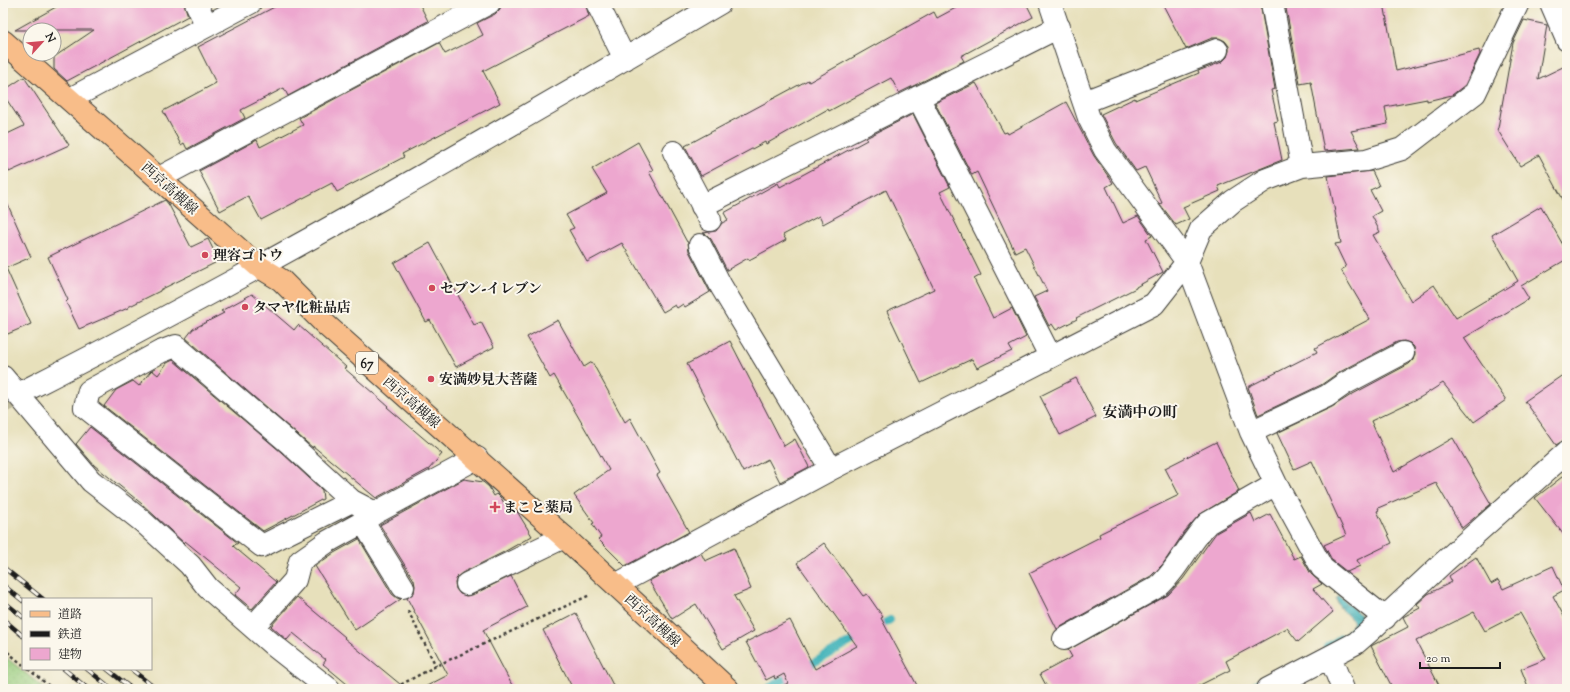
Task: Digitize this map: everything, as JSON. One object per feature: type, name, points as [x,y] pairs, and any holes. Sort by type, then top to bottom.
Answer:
[{"type":"main road","name":"西京高槻線","points":[[3,41],[70,98],[258,266],[280,280],[326,325],[477,458],[728,689]]},
{"type":"street","points":[[196,3],[207,26]]},
{"type":"street","points":[[70,98],[250,3]]},
{"type":"street","points":[[159,178],[489,3]]},
{"type":"street","points":[[597,3],[625,59]]},
{"type":"street","points":[[26,390],[128,338],[258,266],[625,59],[720,3]]},
{"type":"street","points":[[1050,3],[1089,118],[1105,150],[1187,262],[1251,432],[1276,484],[1322,568],[1384,618]]},
{"type":"street","points":[[1272,3],[1302,166]]},
{"type":"street","points":[[623,581],[831,469],[1154,304],[1187,262],[1201,229],[1233,201],[1265,180],[1302,166],[1366,160],[1402,149],[1475,93],[1518,3]]},
{"type":"street","points":[[1551,3],[1567,40]]},
{"type":"street","points":[[674,152],[706,213],[918,97],[1059,27]]},
{"type":"street","points":[[1084,102],[1217,50]]},
{"type":"street","points":[[918,97],[1050,356]]},
{"type":"street","points":[[700,245],[721,286],[831,469]]},
{"type":"street","points":[[352,501],[262,546],[85,407],[89,391],[160,352],[176,346],[289,443],[352,501],[369,517],[403,587]]},
{"type":"street","points":[[1251,432],[1327,396],[1344,384],[1403,353]]},
{"type":"street","points":[[3,377],[91,481],[147,526],[190,565],[208,588],[329,689]]},
{"type":"street","points":[[1268,689],[1356,643],[1567,452]]},
{"type":"street","points":[[253,627],[295,580],[300,561],[327,542],[369,517],[477,458]]},
{"type":"street","points":[[1064,639],[1159,586],[1171,574],[1199,531],[1208,522],[1276,484]]},
{"type":"street","points":[[467,584],[564,537]]},
{"type":"street","points":[[1330,657],[1343,689]]},
{"type":"path","points":[[403,587],[406,606],[436,666]]},
{"type":"path","points":[[397,689],[402,684],[436,666],[596,592]]},
{"type":"path","points":[[3,648],[22,664]]},
{"type":"path","points":[[29,670],[53,689]]},
{"type":"green space","points":[[3,655],[45,689],[3,689]]},
{"type":"water","points":[[1339,596],[1364,618],[1355,631],[1341,638],[1354,622],[1340,608],[1336,599]]},
{"type":"building","points":[[63,3],[184,3],[188,16],[67,81],[54,69],[54,62],[62,62],[62,52],[94,30],[62,30],[62,22],[29,22]]},
{"type":"building","points":[[282,3],[419,3],[428,21],[288,96],[284,88],[241,110],[245,118],[187,149],[184,143],[181,145],[163,111],[216,83],[198,47]]},
{"type":"building","points":[[501,3],[585,3],[589,16],[483,71],[500,103],[402,154],[404,157],[337,192],[332,183],[261,220],[248,196],[220,211],[199,171],[257,140],[260,147],[303,125],[299,118],[439,43],[445,54],[483,35],[477,23],[495,14],[500,9]]},
{"type":"building","points":[[965,3],[1026,3],[1033,17],[961,56],[964,61],[899,93],[891,78],[829,111],[828,109],[766,144],[765,142],[701,176],[685,146],[808,80],[809,82],[934,12],[937,18]]},
{"type":"building","points":[[1162,3],[1260,3],[1275,89],[1271,90],[1278,121],[1274,122],[1282,160],[1218,186],[1220,191],[1183,207],[1189,219],[1176,225],[1160,204],[1162,203],[1145,167],[1136,171],[1116,143],[1101,114],[1135,98],[1135,100],[1199,73],[1198,71],[1222,62],[1227,57],[1229,46],[1225,41],[1219,38],[1212,38],[1186,49]]},
{"type":"building","points":[[1285,3],[1384,3],[1396,71],[1479,50],[1480,54],[1465,85],[1452,95],[1427,101],[1427,99],[1385,107],[1388,124],[1351,131],[1360,148],[1324,151],[1311,82],[1300,84]]},
{"type":"building","points":[[1524,20],[1547,25],[1538,79],[1567,65],[1567,207],[1539,155],[1520,166],[1497,129],[1513,43]]},
{"type":"building","points":[[22,26],[22,30],[15,30]]},
{"type":"building","points":[[24,77],[69,145],[9,172],[3,158],[3,136],[24,126],[3,94],[3,91]]},
{"type":"building","points":[[976,83],[1004,133],[1007,132],[1008,134],[1066,102],[1094,156],[1113,183],[1106,187],[1123,223],[1138,216],[1152,236],[1146,239],[1163,272],[1056,330],[1052,324],[1049,326],[1034,297],[1047,291],[1025,247],[1015,252],[977,172],[972,175],[935,103]]},
{"type":"building","points":[[913,114],[950,187],[940,192],[981,275],[974,279],[993,318],[1012,308],[1026,337],[1009,346],[1012,351],[977,368],[972,359],[921,383],[887,311],[934,289],[886,190],[823,224],[819,216],[783,235],[786,240],[727,270],[711,239],[703,233],[716,231],[722,223],[728,220],[724,213],[778,183],[780,187],[867,140],[866,138]]},
{"type":"building","points":[[638,142],[653,170],[649,172],[688,242],[689,251],[710,292],[685,307],[683,304],[677,308],[675,305],[663,312],[622,243],[587,262],[569,230],[574,228],[566,215],[607,193],[592,169]]},
{"type":"building","points":[[1372,171],[1379,186],[1370,190],[1381,211],[1372,216],[1380,232],[1373,235],[1411,301],[1434,285],[1456,318],[1518,281],[1492,235],[1541,206],[1567,252],[1567,259],[1521,286],[1529,299],[1464,338],[1506,400],[1474,422],[1443,383],[1421,397],[1371,421],[1394,472],[1453,438],[1491,504],[1462,528],[1436,483],[1378,508],[1379,510],[1377,511],[1392,543],[1357,560],[1360,566],[1347,572],[1332,560],[1324,545],[1346,535],[1312,461],[1294,469],[1277,433],[1332,407],[1351,395],[1409,364],[1413,360],[1415,354],[1414,347],[1410,343],[1404,341],[1397,342],[1338,373],[1321,385],[1258,415],[1248,387],[1317,352],[1315,348],[1370,319],[1341,270],[1346,267],[1335,244],[1341,243],[1328,176]]},
{"type":"building","points":[[3,194],[31,257],[6,268],[31,324],[3,336]]},
{"type":"building","points":[[165,200],[191,247],[208,239],[219,261],[160,290],[128,308],[79,329],[66,302],[68,300],[48,257]]},
{"type":"building","points":[[430,243],[474,325],[481,322],[494,347],[456,367],[430,320],[426,322],[394,263]]},
{"type":"building","points":[[252,294],[294,330],[298,325],[346,367],[344,368],[388,406],[387,407],[442,454],[429,469],[376,498],[313,446],[313,448],[186,338],[193,329],[224,313],[221,311]]},
{"type":"building","points":[[558,320],[584,367],[592,362],[625,422],[630,418],[660,473],[657,475],[689,532],[625,566],[598,539],[601,537],[592,524],[594,523],[574,495],[609,470],[554,375],[550,378],[527,337]]},
{"type":"building","points":[[730,341],[784,446],[795,439],[809,467],[780,482],[768,459],[743,472],[687,364]]},
{"type":"building","points":[[173,360],[281,452],[322,490],[323,499],[263,531],[104,406],[116,390],[133,381],[139,386],[152,370],[158,375],[167,363]]},
{"type":"building","points":[[1567,372],[1567,440],[1564,440],[1556,445],[1525,401]]},
{"type":"building","points":[[1076,378],[1096,417],[1060,435],[1040,396]]},
{"type":"building","points":[[90,427],[238,543],[233,546],[276,582],[252,609],[235,595],[241,587],[185,541],[184,543],[142,504],[94,465],[76,444]]},
{"type":"building","points":[[1216,442],[1239,491],[1199,515],[1185,531],[1163,564],[1151,576],[1057,629],[1029,573],[1100,537],[1099,534],[1179,495],[1165,468]]},
{"type":"building","points":[[1567,473],[1567,539],[1535,498]]},
{"type":"building","points":[[464,479],[483,482],[489,487],[494,496],[497,494],[501,498],[510,513],[515,510],[518,513],[532,536],[462,573],[457,577],[455,583],[456,589],[460,594],[466,596],[472,595],[511,576],[527,607],[483,630],[514,689],[421,689],[448,675],[407,598],[414,593],[414,580],[380,525]]},
{"type":"building","points":[[1251,513],[1255,522],[1270,514],[1294,559],[1301,556],[1311,574],[1322,584],[1313,589],[1333,612],[1298,642],[1287,628],[1226,661],[1230,670],[1192,689],[1048,689],[1040,674],[1072,657],[1068,650],[1168,595],[1183,579],[1216,533]]},
{"type":"building","points":[[359,539],[392,594],[401,599],[355,630],[315,566]]},
{"type":"building","points":[[824,543],[863,596],[867,594],[883,617],[881,618],[919,689],[777,689],[788,683],[784,674],[775,679],[774,676],[766,680],[746,642],[790,620],[815,669],[857,646],[797,563]]},
{"type":"building","points":[[734,548],[751,589],[734,596],[754,631],[723,649],[696,604],[672,619],[649,581],[701,553],[705,561]]},
{"type":"building","points":[[1476,557],[1491,584],[1498,580],[1503,589],[1553,566],[1564,590],[1553,596],[1567,622],[1567,689],[1529,689],[1521,669],[1546,659],[1520,613],[1485,631],[1474,612],[1416,641],[1441,689],[1393,689],[1371,646],[1408,627],[1403,617],[1420,608],[1417,604],[1428,594],[1452,582],[1449,576]]},
{"type":"building","points":[[297,597],[406,689],[353,689],[323,664],[326,660],[293,633],[287,640],[271,626]]},
{"type":"building","points":[[576,613],[615,689],[573,689],[543,630]]},
{"type":"waterway","points":[[875,628],[890,620]]},
{"type":"waterway","points":[[767,689],[861,636]]},
{"type":"waterway","points":[[1327,647],[1341,638]]},
{"type":"waterway","points":[[1248,689],[1267,679]]},
{"type":"tunnel","points":[[3,402],[26,390]]},
{"type":"railway","points":[[3,567],[42,598]]},
{"type":"railway","points":[[3,585],[22,600]]},
{"type":"railway","points":[[3,601],[22,616]]},
{"type":"railway","points":[[3,619],[22,635]]},
{"type":"railway","points":[[65,670],[88,689]]},
{"type":"railway","points":[[88,670],[112,689]]},
{"type":"railway","points":[[108,670],[132,689]]},
{"type":"railway","points":[[132,670],[156,689]]},
{"type":"place","name":"理容ゴトウ","points":[[205,255]]},
{"type":"place","name":"セブン-イレブン","points":[[432,288]]},
{"type":"place","name":"タマヤ化粧品店","points":[[245,307]]},
{"type":"place","name":"安満妙見大菩薩","points":[[431,379]]},
{"type":"place","name":"まこと薬局","points":[[495,507]]},
{"type":"district","name":"安満中の町","points":[[1140,412]]}]
